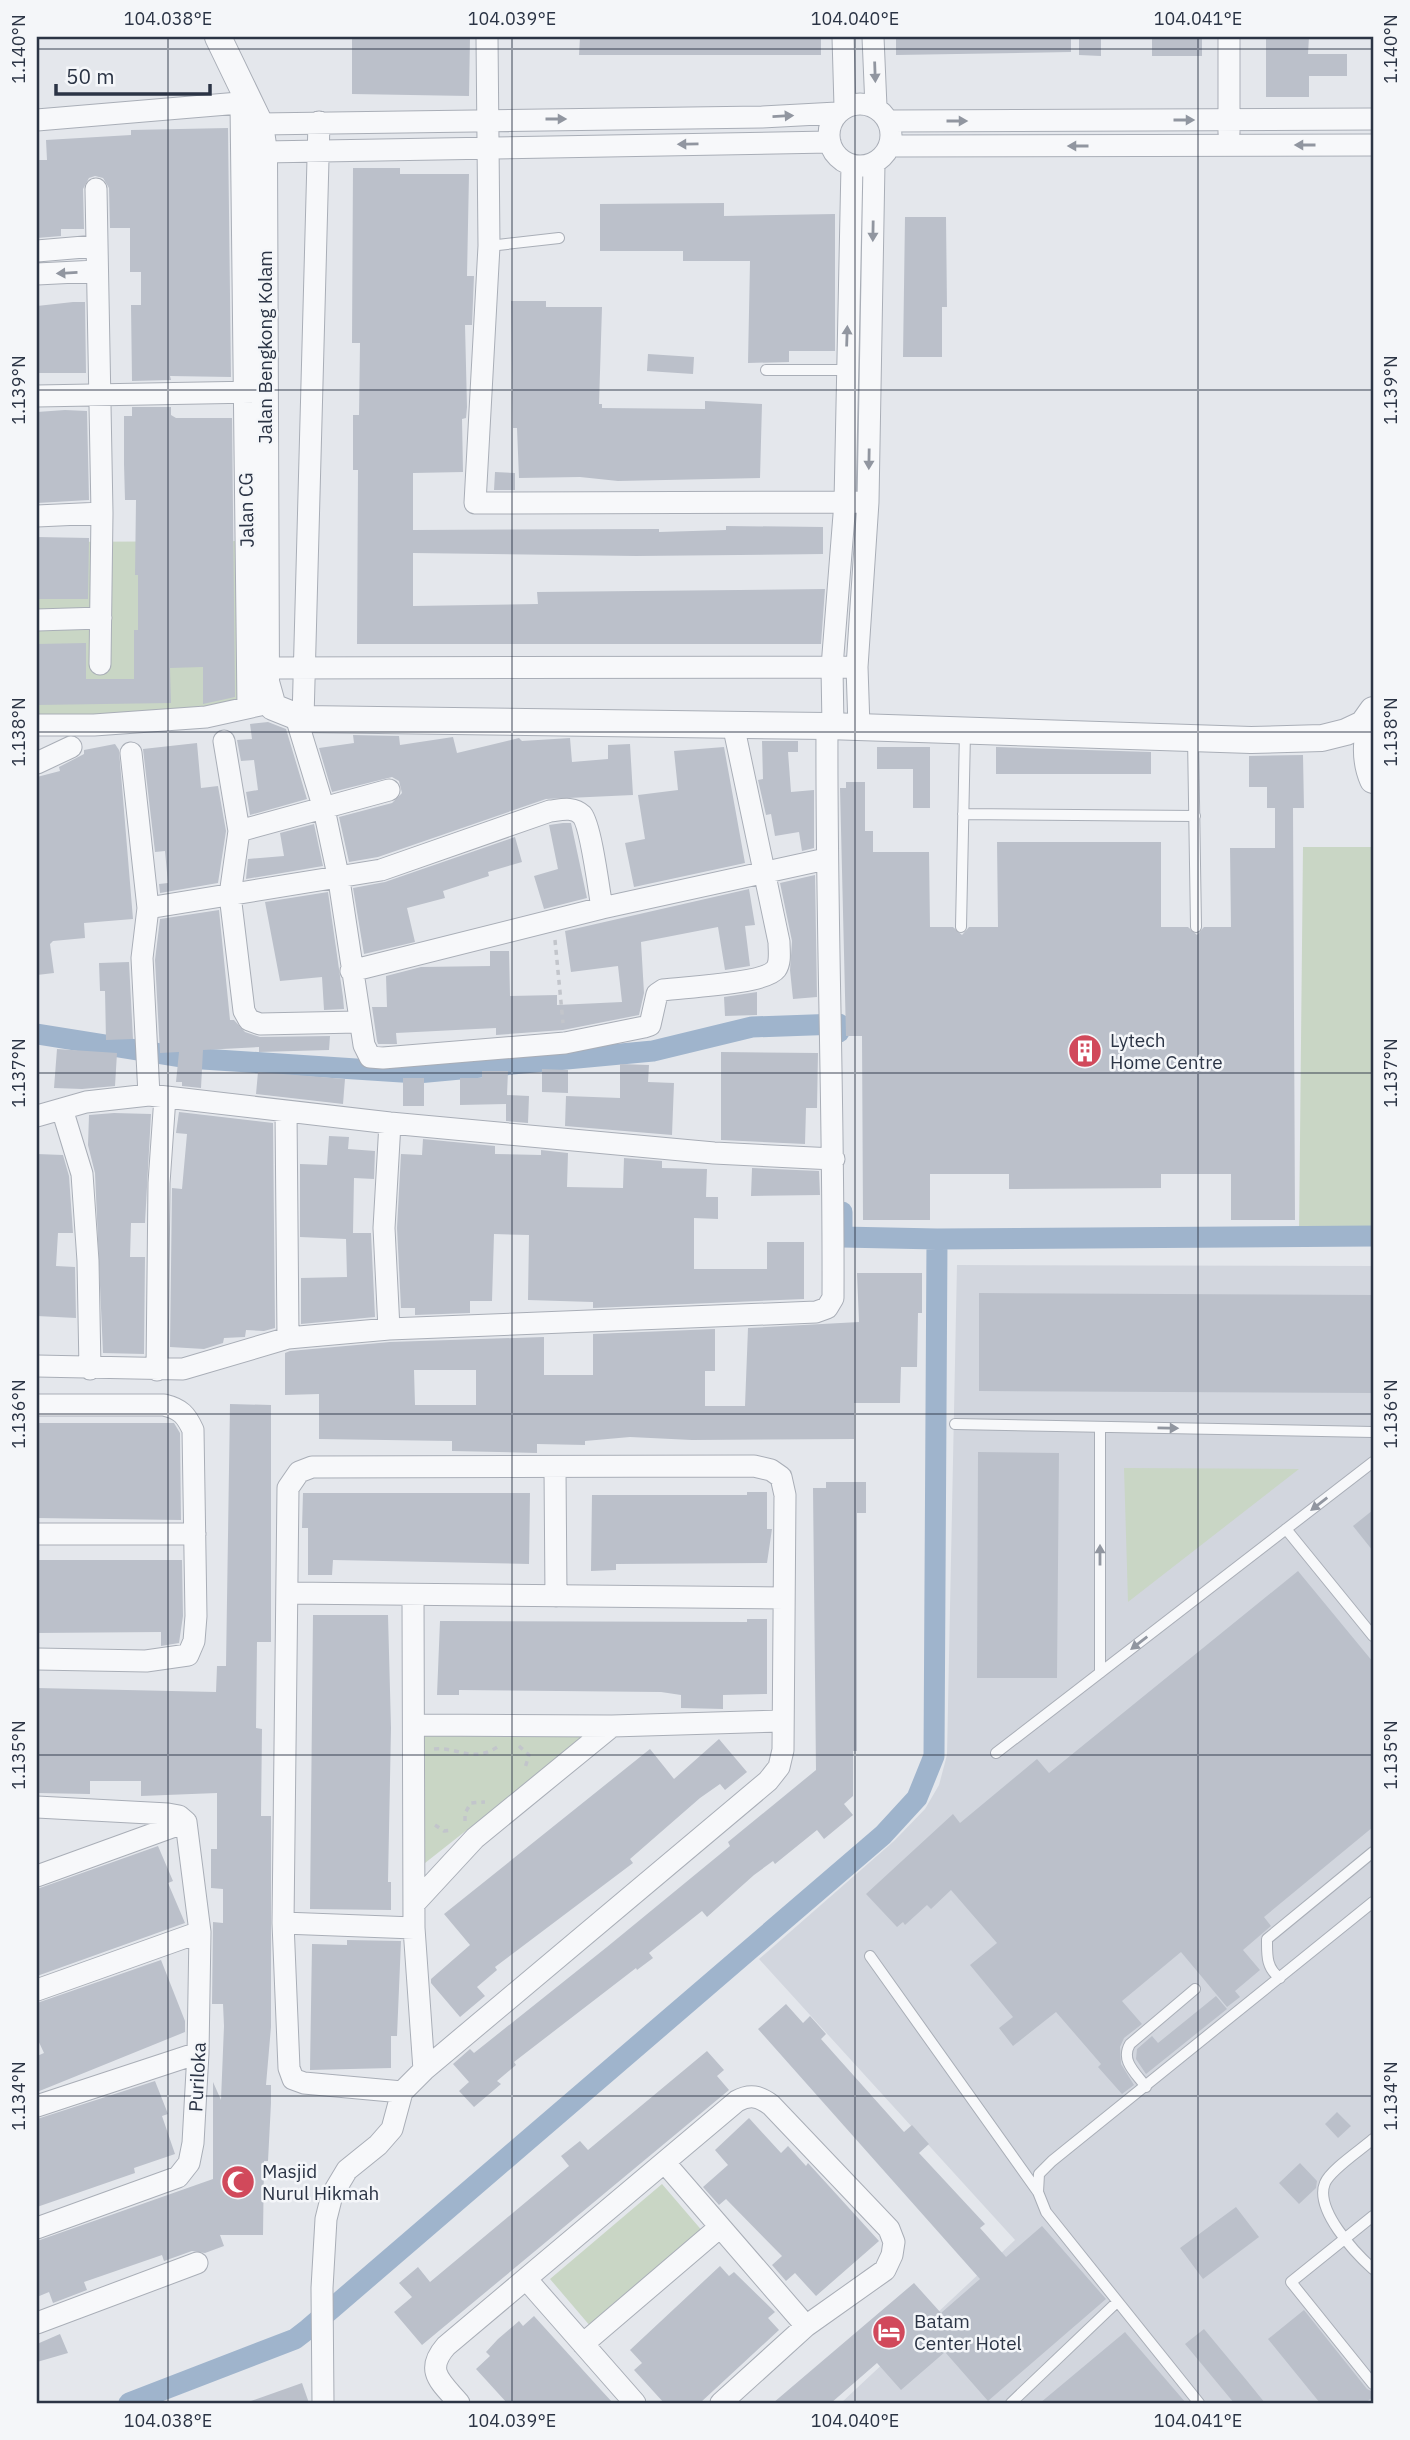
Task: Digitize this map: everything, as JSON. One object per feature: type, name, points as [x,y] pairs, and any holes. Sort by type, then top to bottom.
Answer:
[{"type":"street","name":"Jalan Bengkong Kolam","points":[[218,37],[251,109],[264,152],[255,392],[267,692],[280,712]]},
{"type":"street","points":[[487,37],[489,246],[475,503],[868,502]]},
{"type":"street","points":[[843,37],[841,110],[831,122],[830,142],[842,160],[852,165],[874,163],[890,146],[892,134],[882,114],[873,37]]},
{"type":"street","points":[[1229,37],[1229,145]]},
{"type":"street","points":[[37,120],[251,109],[319,122],[762,117],[841,110],[855,103],[882,114],[1229,120],[1373,119]]},
{"type":"street","name":"Jalan CG","points":[[251,109],[255,392],[280,712]]},
{"type":"street","points":[[280,712],[303,668],[319,122]]},
{"type":"street","points":[[264,152],[830,142]]},
{"type":"street","points":[[890,146],[1373,145]]},
{"type":"street","points":[[37,1366],[157,1370],[204,1365],[288,1338],[389,1329],[816,1312],[827,1308],[833,1298],[834,1159],[826,859],[840,727],[857,667],[868,502],[874,163]]},
{"type":"street","points":[[840,727],[832,667],[845,502],[845,370],[852,165]]},
{"type":"street","points":[[96,189],[102,513],[100,664]]},
{"type":"street","points":[[37,251],[96,246]]},
{"type":"street","points":[[37,274],[97,271]]},
{"type":"street","points":[[37,396],[255,392]]},
{"type":"street","points":[[37,516],[102,513]]},
{"type":"street","points":[[37,620],[101,618]]},
{"type":"street","points":[[267,668],[857,667]]},
{"type":"street","points":[[37,725],[94,725],[280,712],[1251,740],[1322,738],[1363,724],[1373,711]]},
{"type":"street","points":[[1371,774],[1366,736],[1373,711]]},
{"type":"street","points":[[280,712],[324,809],[339,880],[358,1022],[370,1057],[565,1043],[650,1025],[657,994],[663,990],[757,978],[775,970],[779,963],[779,942],[733,724]]},
{"type":"street","points":[[1322,738],[1356,754],[1371,774]]},
{"type":"street","points":[[224,741],[239,831],[230,895],[244,1011],[249,1020],[260,1024],[358,1022]]},
{"type":"street","points":[[37,763],[71,747]]},
{"type":"street","points":[[131,753],[148,908],[142,958],[147,1072],[157,1096],[157,1370]]},
{"type":"street","points":[[239,831],[389,790]]},
{"type":"street","points":[[148,908],[339,880],[382,870],[550,811],[571,809],[582,816],[587,829],[602,908]]},
{"type":"street","points":[[351,971],[602,908],[826,859]]},
{"type":"street","points":[[37,1116],[86,1102],[157,1096],[390,1123],[714,1153],[834,1159]]},
{"type":"street","points":[[62,1109],[82,1174],[90,1369]]},
{"type":"street","points":[[286,1111],[288,1338]]},
{"type":"street","points":[[389,1329],[384,1228],[390,1123]]},
{"type":"street","points":[[37,1405],[164,1405],[178,1408],[193,1430],[196,1616],[194,1641],[188,1655],[146,1661],[37,1659]]},
{"type":"street","points":[[323,2403],[322,2288],[326,2218],[332,2195],[347,2170],[378,2145],[392,2129],[402,2092],[424,2070],[768,1781],[779,1768],[783,1750],[785,1495],[780,1477],[771,1470],[754,1466],[555,1469],[312,1467],[299,1472],[288,1488],[283,1923],[289,2068],[293,2079],[402,2092]]},
{"type":"street","points":[[555,1469],[556,1595]]},
{"type":"street","points":[[37,1534],[195,1534]]},
{"type":"street","points":[[287,1593],[784,1598]]},
{"type":"street","points":[[413,1595],[414,1928],[424,2070]]},
{"type":"street","points":[[414,1725],[612,1726],[782,1721]]},
{"type":"street","points":[[414,1904],[475,1838],[612,1726]]},
{"type":"street","points":[[37,1807],[167,1814],[178,1816],[186,1822]]},
{"type":"street","points":[[37,1876],[186,1822]]},
{"type":"street","name":"Puriloka","points":[[37,2228],[178,2177],[189,2163],[193,2143],[198,2053],[200,1932],[186,1822]]},
{"type":"street","points":[[283,1923],[414,1928]]},
{"type":"street","points":[[37,1990],[200,1932]]},
{"type":"street","points":[[37,2106],[198,2053]]},
{"type":"street","points":[[459,2403],[438,2378],[434,2367],[436,2357],[737,2101],[747,2096],[761,2098],[771,2105],[889,2229],[894,2242],[885,2270],[806,2326],[721,2403]]},
{"type":"street","points":[[666,2163],[806,2326]]},
{"type":"street","points":[[583,2344],[720,2227]]},
{"type":"street","points":[[37,2323],[197,2263]]},
{"type":"street","points":[[527,2280],[635,2403]]},
{"type":"lane","points":[[489,246],[559,238]]},
{"type":"lane","points":[[766,370],[845,370]]},
{"type":"lane","points":[[961,927],[965,732]]},
{"type":"lane","points":[[1193,737],[1196,927]]},
{"type":"lane","points":[[962,814],[1195,816]]},
{"type":"lane","points":[[955,1424],[1373,1432]]},
{"type":"lane","points":[[1100,1427],[1100,1673]]},
{"type":"lane","points":[[996,1753],[1373,1462]]},
{"type":"lane","points":[[1286,1529],[1373,1636]]},
{"type":"lane","points":[[1280,1978],[1272,1972],[1267,1957],[1268,1939],[1373,1852]]},
{"type":"lane","points":[[1038,2192],[1040,2174],[1052,2161],[1373,1902]]},
{"type":"lane","points":[[870,1956],[1038,2192],[1046,2212],[1199,2403]]},
{"type":"lane","points":[[1146,2087],[1127,2062],[1125,2052],[1130,2044],[1195,1989]]},
{"type":"lane","points":[[1373,2139],[1325,2183],[1326,2211],[1346,2240],[1373,2269]]},
{"type":"lane","points":[[1373,2216],[1291,2282],[1373,2384]]},
{"type":"lane","points":[[1011,2403],[1117,2302]]},
{"type":"path","points":[[553,922],[565,1043]]},
{"type":"path","points":[[427,1758],[434,1749],[447,1748],[455,1754],[482,1756],[502,1744]]},
{"type":"path","points":[[510,1744],[521,1747],[529,1755],[522,1773]]},
{"type":"path","points":[[465,1825],[465,1813],[471,1803],[496,1803]]},
{"type":"path","points":[[430,1818],[444,1831],[457,1828]]},
{"type":"shaded area","points":[[957,1265],[1373,1266],[1373,2403],[841,2403],[1015,2240],[759,1959],[894,1841],[925,1809],[939,1785],[947,1755]]},
{"type":"green space","points":[[250,541],[251,714],[37,730],[37,542]]},
{"type":"green space","points":[[1303,847],[1373,847],[1373,1236],[1299,1238]]},
{"type":"green space","points":[[1124,1468],[1299,1469],[1128,1602]]},
{"type":"green space","points":[[406,1733],[590,1733],[406,1878]]},
{"type":"green space","points":[[662,2184],[704,2233],[591,2327],[550,2279]]},
{"type":"building","points":[[352,37],[470,37],[469,96],[352,94]]},
{"type":"building","points":[[580,37],[821,37],[821,55],[579,55]]},
{"type":"building","points":[[896,37],[1071,37],[1071,52],[896,55]]},
{"type":"building","points":[[1079,37],[1101,37],[1101,56],[1079,55]]},
{"type":"building","points":[[1152,37],[1202,37],[1202,56],[1152,56]]},
{"type":"building","points":[[1266,37],[1309,37],[1308,54],[1347,54],[1347,76],[1309,76],[1309,97],[1266,97]]},
{"type":"building","points":[[228,128],[231,377],[170,376],[171,380],[132,381],[131,305],[141,305],[141,272],[130,272],[130,228],[110,228],[109,188],[103,178],[95,176],[89,178],[83,189],[84,229],[61,229],[61,236],[37,238],[37,160],[47,160],[46,140],[131,135],[131,130]]},
{"type":"building","points":[[353,168],[400,168],[400,174],[469,174],[467,276],[474,276],[472,325],[465,325],[467,407],[466,418],[462,419],[463,472],[413,473],[413,530],[659,529],[659,532],[726,530],[726,526],[823,527],[823,554],[636,556],[413,553],[413,606],[538,604],[537,592],[825,589],[821,644],[357,644],[358,470],[353,470],[353,415],[359,415],[360,343],[352,343]]},
{"type":"building","points":[[724,203],[724,216],[835,214],[835,351],[789,351],[789,362],[748,363],[750,261],[683,261],[683,251],[600,251],[600,204]]},
{"type":"building","points":[[905,217],[946,217],[947,307],[942,307],[942,357],[903,357]]},
{"type":"building","points":[[511,301],[546,301],[546,307],[602,307],[599,404],[602,404],[602,408],[705,409],[705,401],[762,404],[760,478],[618,481],[580,477],[519,478],[517,428],[513,428]]},
{"type":"building","points":[[85,302],[86,373],[37,373],[37,306]]},
{"type":"building","points":[[648,354],[694,357],[693,374],[647,371]]},
{"type":"building","points":[[132,407],[171,407],[171,415],[176,418],[232,418],[235,697],[203,704],[203,667],[170,668],[171,703],[37,705],[37,644],[86,643],[86,679],[134,679],[134,630],[138,630],[138,575],[135,575],[136,500],[125,500],[124,464],[124,416],[132,416]]},
{"type":"building","points":[[87,411],[89,500],[37,503],[37,412]]},
{"type":"building","points":[[495,472],[515,473],[515,490],[494,490]]},
{"type":"building","points":[[37,537],[89,538],[88,599],[37,599]]},
{"type":"building","points":[[268,722],[286,729],[307,799],[250,815],[246,792],[258,790],[254,760],[241,761],[237,740],[252,739],[250,724]]},
{"type":"building","points":[[353,735],[399,736],[400,745],[453,737],[457,753],[519,738],[522,741],[570,738],[572,762],[608,759],[608,745],[630,744],[633,795],[546,799],[378,857],[349,862],[339,817],[392,803],[402,793],[399,781],[392,777],[332,792],[319,748],[354,743]]},
{"type":"building","points":[[762,741],[798,741],[798,752],[788,752],[791,792],[814,790],[814,848],[802,851],[799,832],[775,836],[771,814],[766,815],[758,780],[763,779]]},
{"type":"building","points":[[197,743],[201,788],[218,786],[226,831],[218,883],[160,893],[159,884],[168,883],[165,851],[155,852],[143,749]]},
{"type":"building","points":[[115,744],[119,750],[133,919],[84,923],[85,938],[53,941],[50,944],[54,973],[37,975],[37,777],[60,771],[59,767],[84,754],[84,750]]},
{"type":"building","points":[[724,747],[745,863],[634,887],[625,843],[645,839],[638,795],[678,790],[674,751]]},
{"type":"building","points":[[877,747],[930,747],[930,808],[913,808],[913,769],[877,769]]},
{"type":"building","points":[[996,747],[1151,752],[1151,774],[996,774]]},
{"type":"building","points":[[1303,755],[1304,808],[1293,808],[1295,1220],[1231,1220],[1231,1174],[1161,1174],[1161,1188],[1009,1189],[1009,1174],[930,1174],[930,1220],[863,1220],[862,1036],[846,1036],[840,788],[846,788],[846,782],[865,782],[865,831],[873,831],[873,852],[929,852],[930,927],[953,927],[962,935],[969,927],[998,927],[997,842],[1161,842],[1161,927],[1188,927],[1197,935],[1204,927],[1231,927],[1230,848],[1275,848],[1275,808],[1267,808],[1267,787],[1249,787],[1249,756]]},
{"type":"building","points":[[571,823],[587,898],[544,909],[534,876],[558,869],[549,825]]},
{"type":"building","points":[[314,824],[323,866],[246,879],[248,859],[284,856],[280,833]]},
{"type":"building","points":[[515,837],[522,862],[488,872],[489,876],[443,891],[445,898],[407,908],[415,942],[364,954],[353,888],[385,882]]},
{"type":"building","points":[[815,875],[817,997],[793,999],[790,970],[792,941],[780,883]]},
{"type":"building","points":[[749,889],[755,925],[745,926],[750,966],[725,970],[718,927],[641,942],[644,993],[639,1015],[563,1030],[496,1035],[496,1028],[396,1033],[397,1044],[378,1044],[372,1007],[387,1007],[386,976],[421,967],[490,966],[490,951],[509,951],[510,996],[557,995],[557,1005],[622,1002],[618,966],[571,972],[565,931]]},
{"type":"building","points":[[328,892],[344,1009],[324,1010],[322,977],[280,981],[265,902]]},
{"type":"building","points":[[219,910],[230,1020],[234,1020],[245,1032],[260,1037],[330,1036],[329,1050],[259,1052],[259,1047],[203,1050],[201,1088],[182,1086],[182,1082],[176,1082],[179,1052],[160,1053],[155,960],[160,919]]},
{"type":"building","points":[[129,962],[133,1039],[106,1040],[105,991],[100,991],[99,963]]},
{"type":"building","points":[[757,992],[757,1015],[725,1016],[724,997]]},
{"type":"building","points":[[57,1049],[117,1053],[115,1086],[54,1088]]},
{"type":"building","points":[[721,1052],[818,1053],[817,1108],[806,1108],[805,1144],[721,1140]]},
{"type":"building","points":[[620,1064],[649,1065],[648,1082],[674,1083],[672,1135],[565,1126],[566,1096],[620,1098]]},
{"type":"building","points":[[542,1069],[568,1070],[568,1093],[542,1092]]},
{"type":"building","points":[[482,1071],[508,1071],[507,1095],[529,1096],[528,1123],[506,1121],[506,1104],[460,1105],[460,1078],[482,1078]]},
{"type":"building","points":[[258,1072],[345,1079],[343,1104],[256,1094]]},
{"type":"building","points":[[403,1078],[424,1078],[424,1106],[403,1106]]},
{"type":"building","points":[[179,1112],[273,1123],[275,1328],[264,1331],[246,1330],[245,1337],[224,1338],[223,1343],[204,1349],[170,1347],[172,1188],[182,1189],[187,1134],[176,1133]]},
{"type":"building","points":[[151,1114],[145,1223],[131,1223],[130,1257],[145,1257],[144,1354],[103,1353],[95,1173],[88,1145],[89,1115]]},
{"type":"building","points":[[329,1136],[349,1137],[348,1149],[375,1151],[374,1179],[354,1178],[353,1233],[371,1233],[375,1317],[301,1324],[301,1278],[347,1277],[346,1239],[300,1237],[300,1164],[327,1165]]},
{"type":"building","points":[[423,1139],[495,1146],[495,1154],[541,1155],[541,1150],[568,1153],[567,1187],[623,1188],[624,1158],[662,1161],[662,1168],[707,1169],[706,1197],[718,1197],[718,1219],[694,1218],[694,1269],[767,1269],[767,1242],[804,1242],[804,1299],[593,1308],[593,1302],[528,1300],[529,1235],[494,1234],[492,1301],[470,1301],[470,1313],[415,1315],[415,1308],[401,1308],[397,1228],[401,1154],[422,1155]]},
{"type":"building","points":[[37,1154],[63,1155],[69,1176],[73,1233],[58,1233],[56,1266],[75,1267],[76,1318],[37,1316]]},
{"type":"building","points":[[752,1168],[819,1171],[820,1195],[751,1196]]},
{"type":"building","points":[[857,1273],[922,1273],[922,1313],[918,1313],[917,1367],[901,1367],[900,1403],[854,1403],[854,1439],[692,1440],[630,1437],[585,1441],[585,1445],[537,1444],[537,1453],[452,1451],[452,1441],[319,1439],[319,1394],[285,1395],[285,1353],[290,1351],[390,1342],[544,1337],[544,1375],[593,1375],[593,1334],[715,1329],[715,1371],[705,1371],[705,1406],[745,1406],[748,1328],[859,1322]],"holes":[[[414,1370],[476,1370],[476,1405],[415,1405]]]},
{"type":"building","points":[[979,1293],[1373,1295],[1373,1393],[979,1391]]},
{"type":"building","points":[[230,1404],[271,1405],[271,1642],[257,1642],[256,1728],[262,1729],[261,1816],[271,1816],[271,2027],[266,2085],[271,2085],[271,2103],[268,2161],[264,2161],[263,2235],[220,2235],[224,2246],[205,2253],[192,2251],[164,2261],[162,2255],[84,2282],[87,2290],[53,2303],[49,2292],[37,2297],[37,2241],[213,2179],[213,2082],[221,2100],[224,2026],[223,2004],[212,2004],[213,1922],[223,1923],[223,1889],[211,1888],[211,1849],[217,1849],[217,1793],[141,1796],[141,1781],[90,1781],[90,1794],[37,1793],[37,1688],[216,1692],[217,1666],[226,1666]]},
{"type":"building","points":[[37,1423],[174,1423],[180,1433],[181,1520],[37,1518]]},
{"type":"building","points":[[978,1452],[1059,1453],[1057,1678],[977,1678]]},
{"type":"building","points":[[826,1482],[866,1482],[866,1513],[857,1513],[857,1751],[853,1751],[853,1796],[844,1804],[853,1815],[824,1839],[817,1830],[775,1864],[773,1861],[754,1875],[707,1917],[702,1911],[649,1953],[653,1958],[637,1970],[636,1968],[514,2062],[516,2065],[497,2081],[501,2084],[474,2107],[459,2091],[469,2082],[453,2064],[470,2049],[474,2053],[607,1947],[730,1846],[728,1842],[816,1770],[813,1488],[826,1488]]},
{"type":"building","points":[[747,1492],[767,1492],[767,1529],[772,1529],[767,1563],[616,1564],[616,1570],[591,1571],[592,1495],[747,1495]]},
{"type":"building","points":[[303,1493],[530,1493],[529,1564],[333,1560],[332,1575],[308,1575],[308,1528],[302,1528]]},
{"type":"building","points":[[1373,1510],[1373,1551],[1353,1526]]},
{"type":"building","points":[[37,1560],[182,1560],[183,1616],[179,1643],[161,1646],[161,1632],[37,1633]]},
{"type":"building","points":[[1298,1571],[1373,1662],[1373,1827],[1264,1917],[1271,1926],[1243,1950],[1260,1970],[1235,1991],[1240,1997],[1227,2007],[1181,1952],[1122,2001],[1142,2024],[1124,2038],[1120,2047],[1121,2064],[1134,2085],[1122,2094],[1098,2067],[1101,2064],[1056,2012],[1013,2046],[999,2028],[1013,2017],[970,1965],[997,1943],[951,1890],[931,1909],[927,1905],[905,1925],[903,1922],[897,1927],[866,1894],[953,1814],[960,1823],[1037,1759],[1049,1773]]},
{"type":"building","points":[[313,1615],[388,1615],[391,1728],[388,1882],[391,1882],[391,1910],[310,1909]]},
{"type":"building","points":[[747,1619],[767,1619],[767,1694],[723,1695],[723,1709],[681,1708],[681,1695],[661,1692],[459,1690],[459,1695],[437,1695],[440,1621],[747,1622]]},
{"type":"building","points":[[719,1739],[747,1772],[725,1790],[720,1784],[700,1798],[630,1859],[633,1863],[495,1967],[497,1970],[477,1987],[485,1996],[460,2017],[431,1983],[431,1979],[470,1945],[444,1914],[650,1749],[674,1779]]},
{"type":"building","points":[[158,1846],[173,1881],[168,1883],[185,1923],[37,1976],[37,1889]]},
{"type":"building","points":[[347,1940],[401,1941],[397,2036],[391,2036],[391,2068],[310,2070],[312,1944],[347,1945]]},
{"type":"building","points":[[161,1960],[185,2021],[185,2032],[37,2092],[37,2056],[44,2053],[37,2038],[37,2003]]},
{"type":"building","points":[[1216,1996],[1227,2009],[1146,2074],[1136,2059],[1137,2049],[1152,2036],[1158,2043]]},
{"type":"building","points":[[786,2004],[803,2023],[810,2016],[826,2034],[821,2039],[904,2132],[912,2125],[929,2144],[919,2153],[985,2224],[980,2228],[1006,2257],[1042,2226],[1106,2299],[988,2401],[945,2352],[901,2390],[877,2363],[831,2403],[773,2403],[914,2283],[941,2313],[980,2279],[758,2029]]},
{"type":"building","points":[[707,2051],[724,2070],[717,2076],[729,2090],[422,2345],[394,2312],[412,2297],[399,2283],[418,2267],[430,2282],[569,2166],[561,2156],[580,2141],[588,2150]]},
{"type":"building","points":[[155,2081],[168,2114],[162,2116],[175,2154],[134,2168],[135,2173],[37,2207],[37,2119]]},
{"type":"building","points":[[1337,2112],[1351,2126],[1338,2138],[1325,2124]]},
{"type":"building","points":[[749,2118],[781,2153],[788,2146],[806,2166],[808,2163],[879,2241],[816,2296],[795,2273],[786,2281],[772,2265],[782,2256],[726,2199],[719,2205],[703,2187],[728,2165],[715,2150]]},
{"type":"building","points":[[1300,2163],[1317,2181],[1316,2188],[1299,2204],[1279,2183]]},
{"type":"building","points":[[1236,2207],[1259,2237],[1203,2279],[1180,2248]]},
{"type":"building","points":[[720,2266],[729,2276],[734,2272],[775,2312],[768,2318],[779,2330],[700,2403],[664,2403],[634,2370],[642,2363],[630,2350]]},
{"type":"building","points":[[1304,2310],[1367,2389],[1373,2392],[1373,2397],[1365,2403],[1320,2403],[1268,2339]]},
{"type":"building","points":[[534,2316],[613,2403],[507,2403],[476,2369],[490,2356],[486,2352],[498,2339],[519,2321],[523,2326]]},
{"type":"building","points":[[1204,2329],[1265,2403],[1234,2403],[1185,2344]]},
{"type":"building","points":[[1125,2332],[1186,2403],[1040,2403]]},
{"type":"building","points":[[60,2334],[68,2353],[37,2362],[37,2344]]},
{"type":"building","points":[[302,2383],[309,2403],[251,2403],[251,2401]]},
{"type":"waterway","points":[[37,1034],[187,1058],[417,1073],[653,1051],[752,1027],[839,1024],[839,1032]]},
{"type":"waterway","points":[[842,1212],[842,1237],[937,1239]]},
{"type":"waterway","points":[[129,2403],[295,2339],[883,1835],[917,1798],[934,1756],[937,1239],[1373,1236]]},
{"type":"place","name":"Lytech Home Centre","points":[[1085,1051]]},
{"type":"place","name":"Masjid Nurul Hikmah","points":[[238,2182]]},
{"type":"place","name":"Batam Center Hotel","points":[[889,2332]]}]
